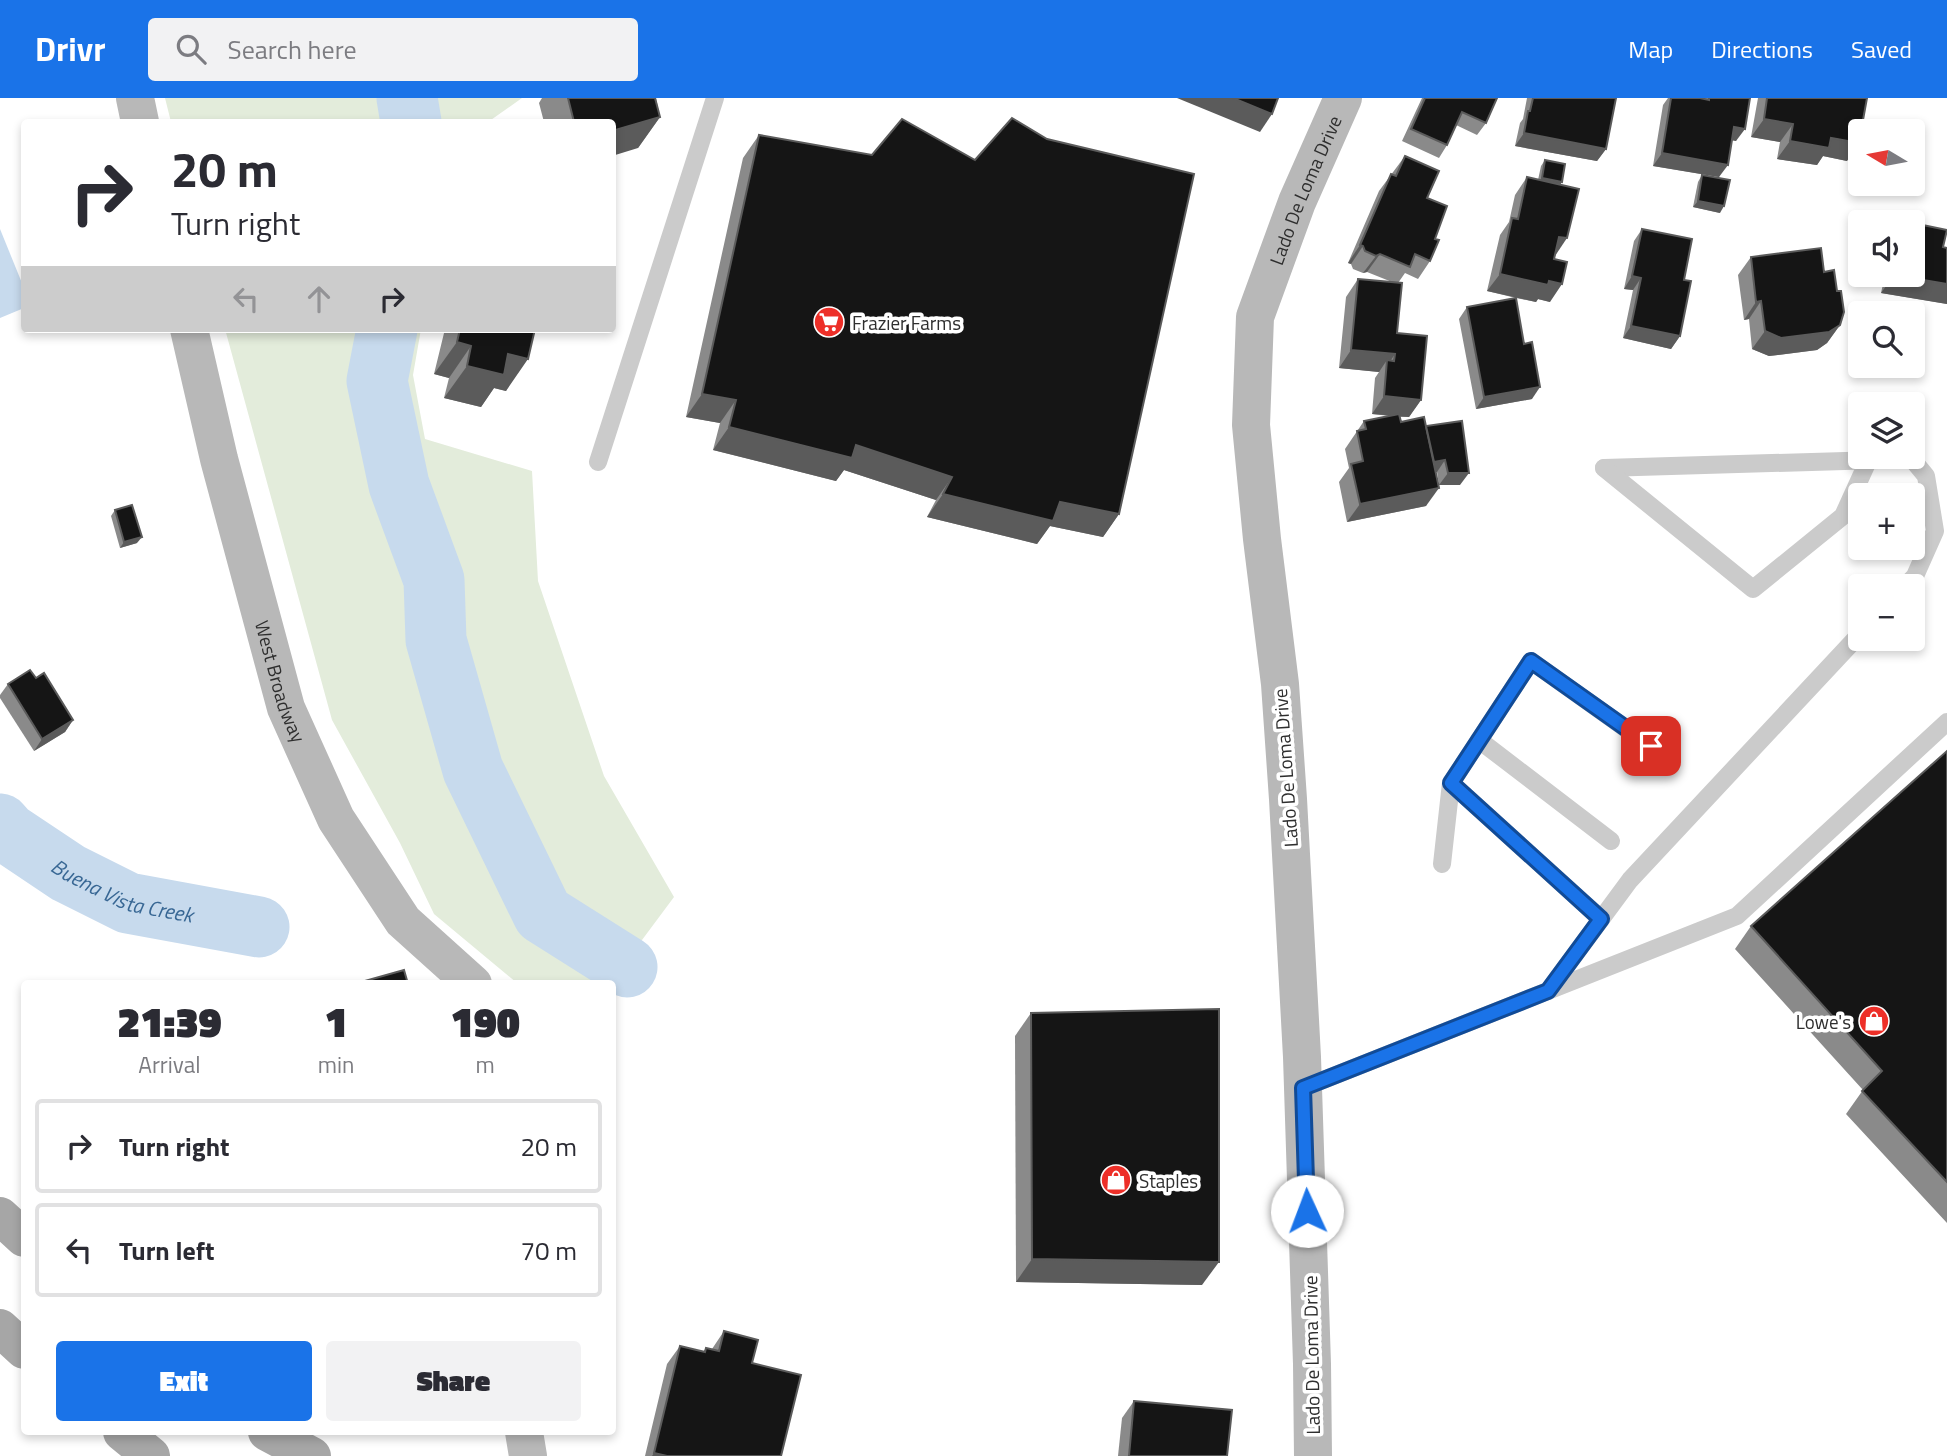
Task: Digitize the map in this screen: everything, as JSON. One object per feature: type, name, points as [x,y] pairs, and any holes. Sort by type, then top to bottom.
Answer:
[{"type":"main road","points":[[0,1216],[21,1235]]},
{"type":"main road","points":[[0,1328],[21,1347]]},
{"type":"main road","points":[[125,1435],[151,1456]]},
{"type":"main road","points":[[273,1435],[312,1456]]},
{"type":"street","points":[[135,98],[140,119]]},
{"type":"street","name":"Lado De Loma Drive","points":[[1313,1456],[1303,1088],[1288,799],[1280,684],[1251,425],[1255,317],[1297,202],[1343,98]]},
{"type":"street","name":"West Broadway","points":[[189,333],[219,459],[285,708],[336,819],[403,921],[469,980]]},
{"type":"street","points":[[524,1435],[528,1456]]},
{"type":"lane","points":[[598,462],[715,98]]},
{"type":"lane","points":[[1854,461],[1868,461],[1843,516],[1753,589],[1604,468],[1854,461]]},
{"type":"lane","points":[[1915,574],[1935,531],[1926,476],[1920,469]]},
{"type":"lane","points":[[1548,991],[1630,880],[1848,647]]},
{"type":"lane","points":[[1442,864],[1451,783],[1531,661],[1670,760]]},
{"type":"lane","points":[[1303,1088],[1737,916],[1947,722]]},
{"type":"lane","points":[[1479,740],[1611,841]]},
{"type":"lane","points":[[1451,783],[1601,919]]},
{"type":"green space","points":[[165,98],[522,98],[492,119],[170,119]]},
{"type":"green space","points":[[226,333],[420,333],[413,375],[425,439],[532,471],[538,581],[604,776],[674,897],[612,980],[513,980],[434,914],[400,843],[332,720]]},
{"type":"water","points":[[0,229],[21,281],[21,309],[0,318]]},
{"type":"building","points":[[568,98],[655,98],[660,117],[616,130],[616,119],[573,119]]},
{"type":"building","points":[[1233,98],[1278,98],[1272,114]]},
{"type":"building","points":[[1425,98],[1497,98],[1486,123],[1462,112],[1447,145],[1411,129]]},
{"type":"building","points":[[1533,98],[1616,98],[1606,149],[1524,133]]},
{"type":"building","points":[[1671,98],[1750,98],[1745,129],[1734,127],[1728,165],[1662,153]]},
{"type":"building","points":[[1767,98],[1867,98],[1863,119],[1848,119],[1848,141],[1831,138],[1829,148],[1790,141],[1793,124],[1764,119]]},
{"type":"building","points":[[1012,118],[1047,139],[1194,174],[1119,514],[1060,502],[1053,521],[943,494],[952,477],[856,445],[852,458],[729,427],[736,400],[702,394],[759,135],[872,155],[902,119],[975,160]]},
{"type":"building","points":[[1405,156],[1439,171],[1427,198],[1447,206],[1435,239],[1439,240],[1430,261],[1415,254],[1410,267],[1380,254],[1376,256],[1365,251],[1360,245],[1391,174],[1396,176]]},
{"type":"building","points":[[1545,160],[1565,164],[1562,182],[1542,178]]},
{"type":"building","points":[[1702,175],[1730,180],[1724,206],[1698,201]]},
{"type":"building","points":[[1527,177],[1579,189],[1567,238],[1559,237],[1554,259],[1567,262],[1562,284],[1549,281],[1548,285],[1500,274],[1512,218],[1518,219]]},
{"type":"building","points":[[1925,225],[1947,230],[1943,247],[1947,248],[1947,284],[1925,280]]},
{"type":"building","points":[[1642,229],[1692,239],[1684,280],[1691,281],[1680,336],[1631,326],[1641,278],[1632,276]]},
{"type":"building","points":[[1821,248],[1824,272],[1834,270],[1837,291],[1841,291],[1844,312],[1840,325],[1829,332],[1781,338],[1765,331],[1761,301],[1756,302],[1751,257]]},
{"type":"building","points":[[1358,279],[1402,283],[1397,333],[1427,336],[1421,400],[1384,396],[1387,360],[1394,361],[1395,354],[1351,350]]},
{"type":"building","points":[[1516,298],[1524,344],[1532,342],[1540,387],[1484,397],[1467,307]]},
{"type":"building","points":[[459,333],[534,333],[528,359],[508,354],[504,375],[467,366],[471,346],[457,342]]},
{"type":"building","points":[[1399,414],[1401,422],[1424,417],[1439,488],[1360,504],[1351,464],[1363,461],[1357,431],[1366,429],[1364,421]]},
{"type":"building","points":[[1462,421],[1469,473],[1448,473],[1445,460],[1434,462],[1426,426]]},
{"type":"building","points":[[132,505],[142,537],[124,542],[115,510]]},
{"type":"building","points":[[30,670],[36,678],[44,673],[73,720],[42,739],[8,684]]},
{"type":"building","name":"Lowe's","points":[[1947,751],[1947,1182],[1862,1091],[1882,1071],[1751,926]]},
{"type":"building","points":[[404,970],[407,980],[369,980]]},
{"type":"building","points":[[1219,1009],[1219,1262],[1032,1259],[1031,1013]]},
{"type":"building","points":[[724,1331],[758,1340],[752,1363],[801,1375],[781,1456],[667,1456],[654,1453],[680,1346],[705,1352],[706,1348],[719,1351]]},
{"type":"building","points":[[1134,1401],[1232,1410],[1227,1456],[1129,1456]]},
{"type":"waterway","points":[[407,98],[410,119]]},
{"type":"waterway","points":[[386,333],[377,381],[399,485],[434,580],[436,640],[473,770],[543,914],[627,967]]},
{"type":"waterway","name":"Buena Vista Creek","points":[[0,824],[8,833],[68,873],[128,903],[259,927]]},
{"type":"place","name":"Frazier Farms","points":[[829,322]]},
{"type":"place","name":"Lowe's","points":[[1874,1021]]},
{"type":"place","name":"Staples","points":[[1116,1180]]},
{"type":"route","points":[[1307,1211],[1303,1088],[1548,991],[1601,919],[1451,783],[1531,661],[1651,746]]}]
